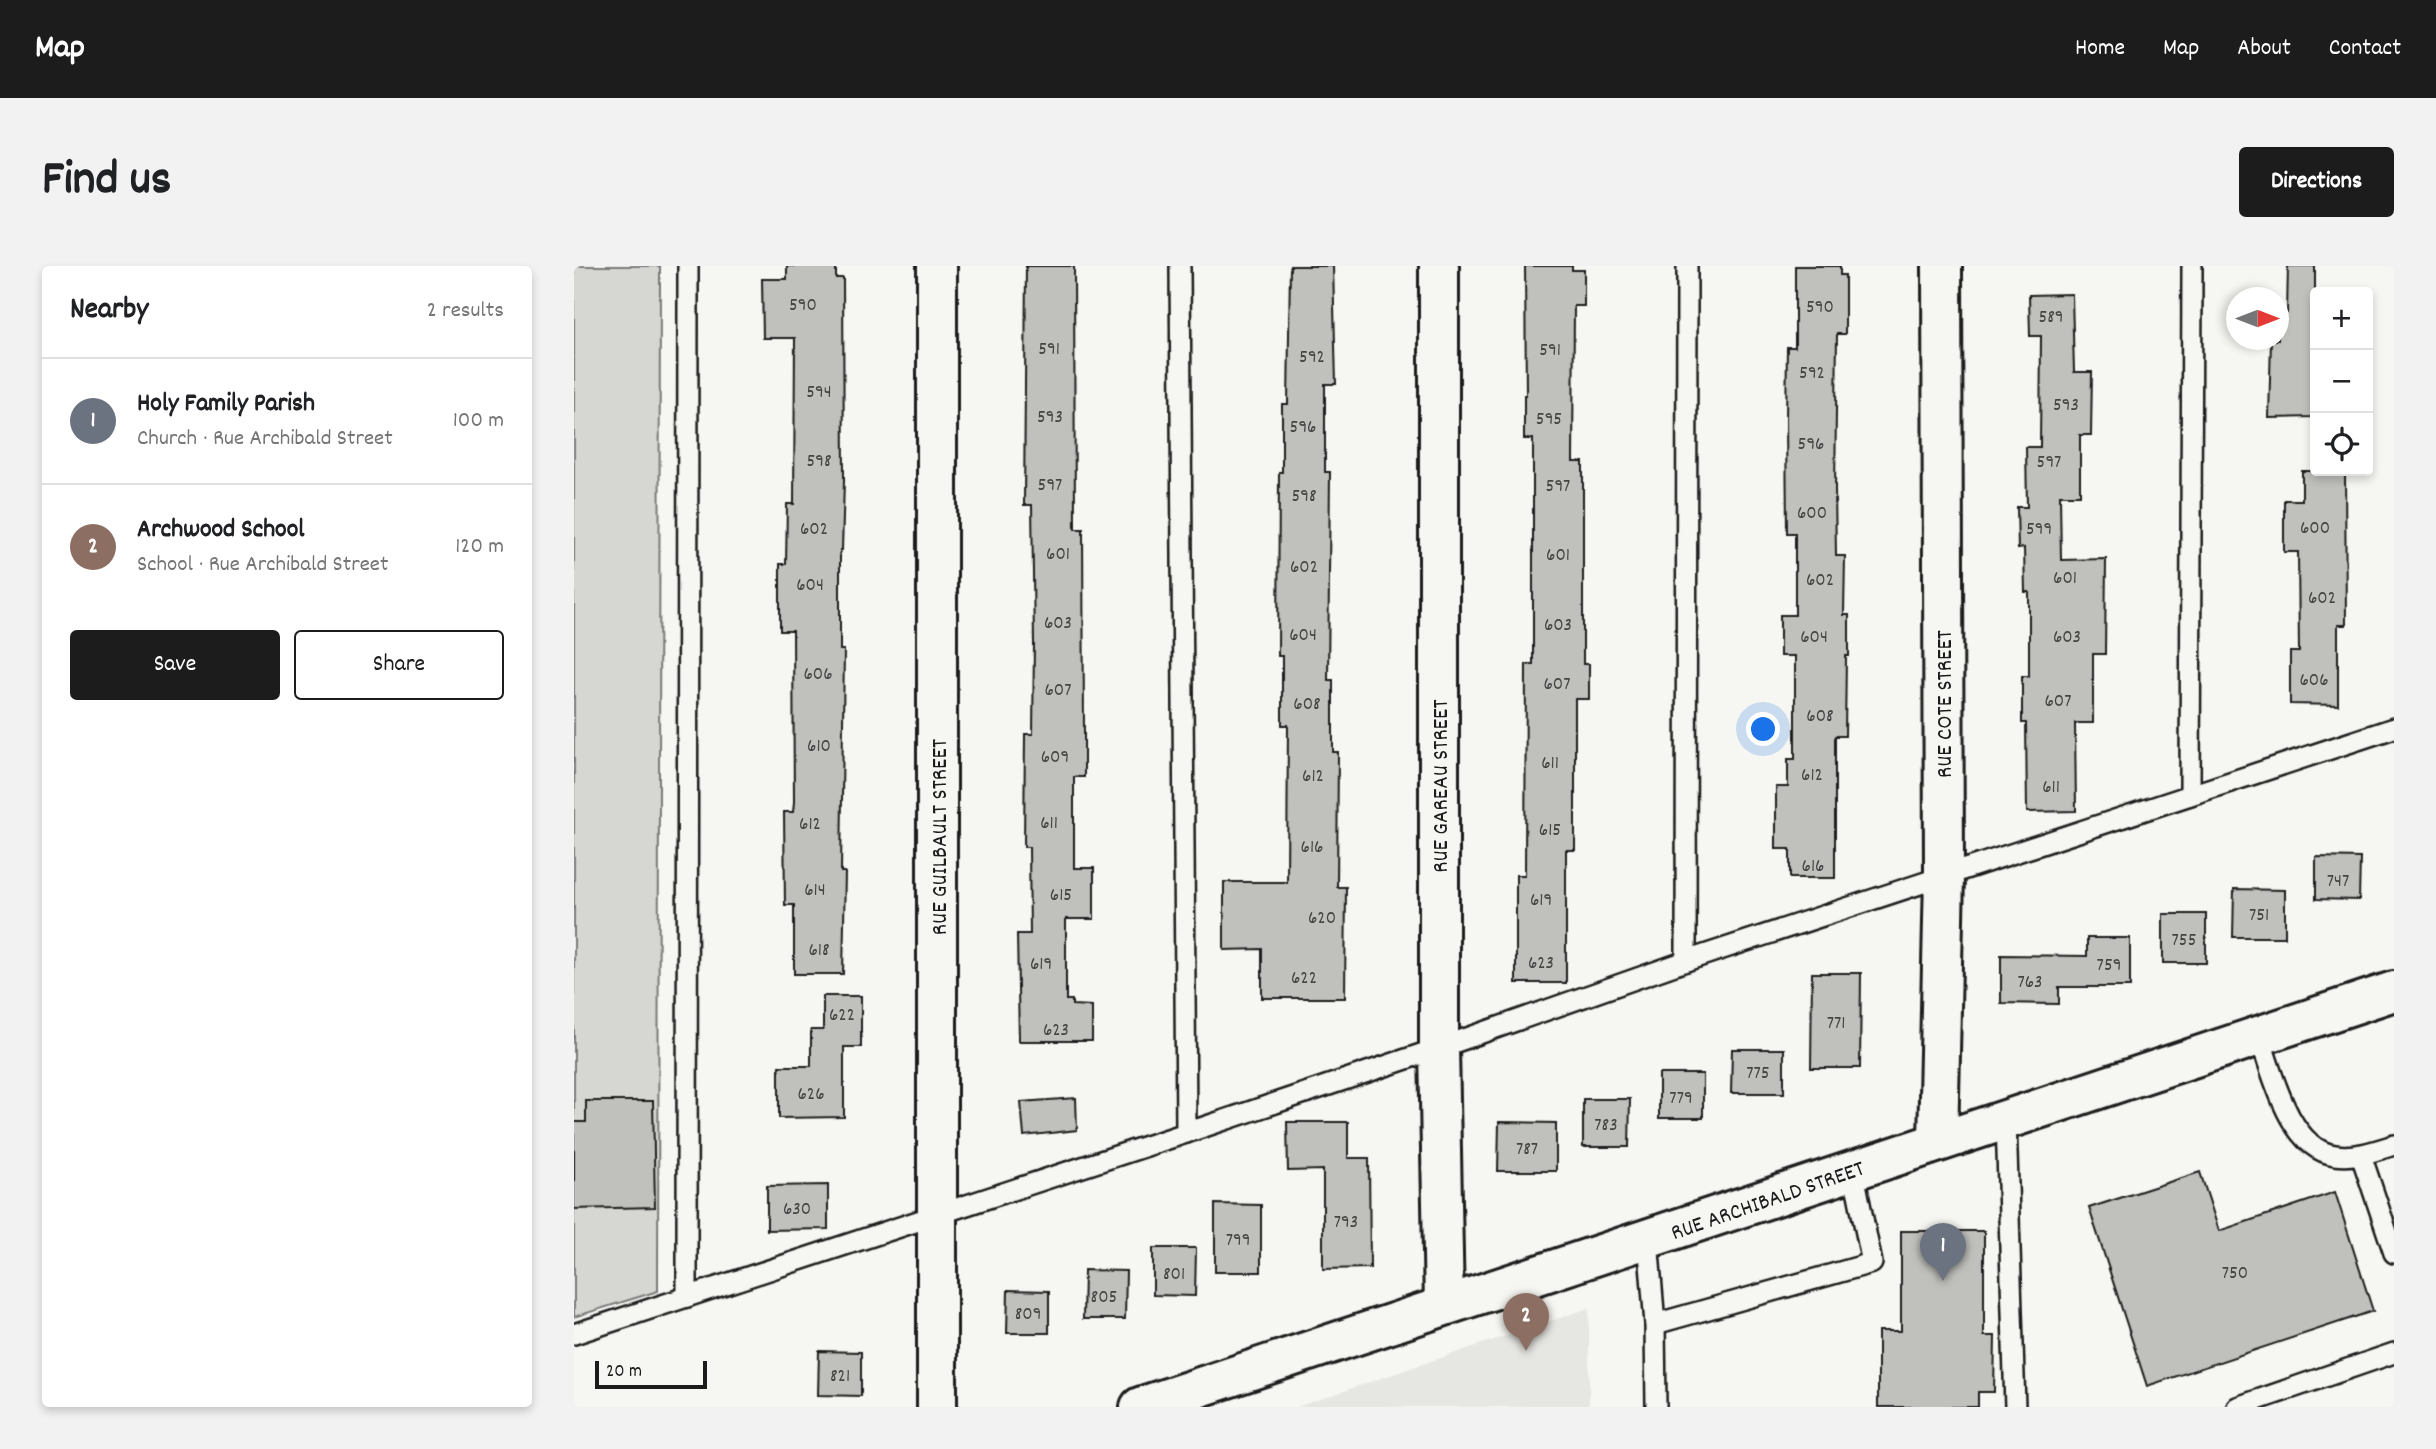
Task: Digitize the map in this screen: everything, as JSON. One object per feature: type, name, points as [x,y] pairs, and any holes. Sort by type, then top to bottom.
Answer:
[{"type":"street","name":"RUE GUILBAULT STREET","points":[[937,266],[937,1407]]},
{"type":"street","name":"RUE GAREAU STREET","points":[[1439,266],[1439,1048],[1444,1306]]},
{"type":"street","name":"RUE COTE STREET","points":[[1938,1141],[1944,876],[1942,266]]},
{"type":"street","name":"RUE ARCHIBALD STREET","points":[[1140,1407],[2394,991]]},
{"type":"lane","points":[[687,1297],[688,266]]},
{"type":"lane","points":[[1180,266],[1186,1133]]},
{"type":"lane","points":[[1686,961],[1687,266]]},
{"type":"lane","points":[[2190,795],[2192,266]]},
{"type":"lane","points":[[574,1334],[1186,1133],[1686,961],[2394,728]]},
{"type":"lane","points":[[2259,1035],[2295,1128],[2309,1143],[2333,1155],[2361,1155],[2394,1145]]},
{"type":"lane","points":[[2006,1120],[2015,1407]]},
{"type":"lane","points":[[2361,1155],[2394,1253]]},
{"type":"lane","points":[[1655,1324],[1872,1263],[1853,1170]]},
{"type":"lane","points":[[1648,1240],[1655,1324],[1656,1407]]},
{"type":"lane","points":[[2237,1407],[2394,1353]]},
{"type":"shaded area","points":[[574,266],[660,266],[658,1291],[574,1317]]},
{"type":"shaded area","points":[[1589,1308],[1589,1407],[1297,1407],[1411,1368]]},
{"type":"building","points":[[787,266],[836,266],[836,278],[843,278],[844,481],[840,550],[840,650],[844,650],[841,872],[845,872],[843,974],[794,974],[794,905],[785,905],[784,812],[793,812],[794,802],[793,631],[780,631],[780,564],[786,564],[787,504],[794,504],[795,338],[763,338],[762,279],[787,279]]},
{"type":"building","points":[[1026,266],[1074,266],[1075,529],[1083,529],[1084,777],[1074,777],[1074,868],[1094,868],[1094,919],[1066,919],[1066,1000],[1072,1000],[1072,1005],[1092,1006],[1092,1041],[1019,1041],[1017,934],[1030,934],[1029,847],[1024,847],[1025,734],[1033,734],[1034,643],[1032,505],[1024,505]]},
{"type":"building","points":[[1290,266],[1333,266],[1336,384],[1325,384],[1325,472],[1330,472],[1328,680],[1333,680],[1333,752],[1338,752],[1337,887],[1346,887],[1345,998],[1262,998],[1262,949],[1224,950],[1224,882],[1287,882],[1288,725],[1282,725],[1282,656],[1278,656],[1279,472],[1282,472],[1282,404],[1288,404]]},
{"type":"building","points":[[1525,266],[1572,266],[1572,270],[1584,270],[1584,306],[1574,306],[1573,462],[1583,462],[1583,664],[1589,664],[1589,699],[1575,699],[1575,850],[1566,850],[1566,983],[1516,983],[1516,875],[1525,875],[1526,664],[1533,664],[1533,439],[1524,439]]},
{"type":"building","points":[[1795,266],[1840,266],[1840,275],[1845,275],[1845,334],[1837,334],[1835,489],[1836,556],[1845,556],[1844,615],[1849,615],[1849,656],[1846,656],[1845,736],[1835,736],[1835,878],[1790,878],[1790,849],[1776,849],[1776,787],[1788,787],[1788,759],[1795,759],[1795,656],[1780,656],[1780,615],[1795,615],[1795,533],[1787,533],[1786,420],[1787,347],[1795,347]]},
{"type":"building","points":[[2288,266],[2315,266],[2315,287],[2310,287],[2310,417],[2269,418],[2271,350],[2289,350]]},
{"type":"building","points":[[2072,294],[2074,372],[2092,372],[2091,435],[2080,435],[2080,495],[2060,495],[2061,560],[2106,559],[2105,654],[2093,654],[2093,723],[2075,723],[2076,811],[2027,812],[2026,723],[2022,723],[2022,676],[2029,676],[2029,592],[2025,592],[2024,548],[2018,549],[2017,507],[2027,507],[2026,447],[2040,447],[2041,336],[2030,336],[2029,295]]},
{"type":"building","points":[[2302,471],[2310,471],[2310,476],[2345,476],[2346,625],[2338,625],[2338,705],[2290,704],[2290,652],[2299,652],[2298,552],[2284,552],[2284,500],[2302,500]]},
{"type":"building","points":[[2316,857],[2360,858],[2359,900],[2316,899]]},
{"type":"building","points":[[2234,889],[2285,890],[2285,937],[2233,937]]},
{"type":"building","points":[[2163,914],[2206,914],[2206,963],[2163,963]]},
{"type":"building","points":[[2087,938],[2130,938],[2130,987],[2059,987],[2059,1004],[2001,1003],[2001,955],[2087,956]]},
{"type":"building","points":[[1812,973],[1861,973],[1860,1068],[1811,1068]]},
{"type":"building","points":[[823,996],[861,996],[861,1047],[844,1047],[844,1117],[779,1118],[779,1066],[811,1066],[811,1030],[823,1030]]},
{"type":"building","points":[[1732,1049],[1784,1049],[1784,1093],[1731,1093]]},
{"type":"building","points":[[1659,1074],[1703,1074],[1703,1118],[1659,1118]]},
{"type":"building","points":[[1076,1098],[1077,1130],[1024,1136],[1021,1102]]},
{"type":"building","points":[[1583,1099],[1630,1099],[1629,1147],[1583,1147]]},
{"type":"building","points":[[586,1101],[653,1101],[655,1207],[574,1209],[574,1122],[586,1122]]},
{"type":"building","points":[[1287,1122],[1348,1122],[1348,1158],[1369,1158],[1370,1268],[1323,1269],[1323,1170],[1288,1171]]},
{"type":"building","points":[[1499,1122],[1556,1123],[1556,1171],[1498,1171]]},
{"type":"building","points":[[2200,1172],[2219,1231],[2335,1192],[2373,1311],[2147,1386],[2089,1208]]},
{"type":"building","points":[[828,1185],[828,1229],[767,1230],[767,1186]]},
{"type":"building","points":[[1215,1204],[1261,1205],[1261,1272],[1215,1272]]},
{"type":"building","points":[[1901,1231],[1984,1231],[1984,1336],[1995,1336],[1994,1392],[1978,1392],[1978,1407],[1878,1407],[1878,1331],[1901,1331]]},
{"type":"building","points":[[1153,1248],[1196,1248],[1195,1296],[1153,1295]]},
{"type":"building","points":[[1084,1270],[1126,1271],[1125,1319],[1083,1319]]},
{"type":"building","points":[[1008,1290],[1049,1291],[1049,1333],[1007,1333]]},
{"type":"building","points":[[819,1351],[861,1352],[861,1396],[818,1395]]},
{"type":"place","name":"Holy Family Parish","points":[[1943,1281]]},
{"type":"place","name":"Archwood School","points":[[1526,1351]]}]
